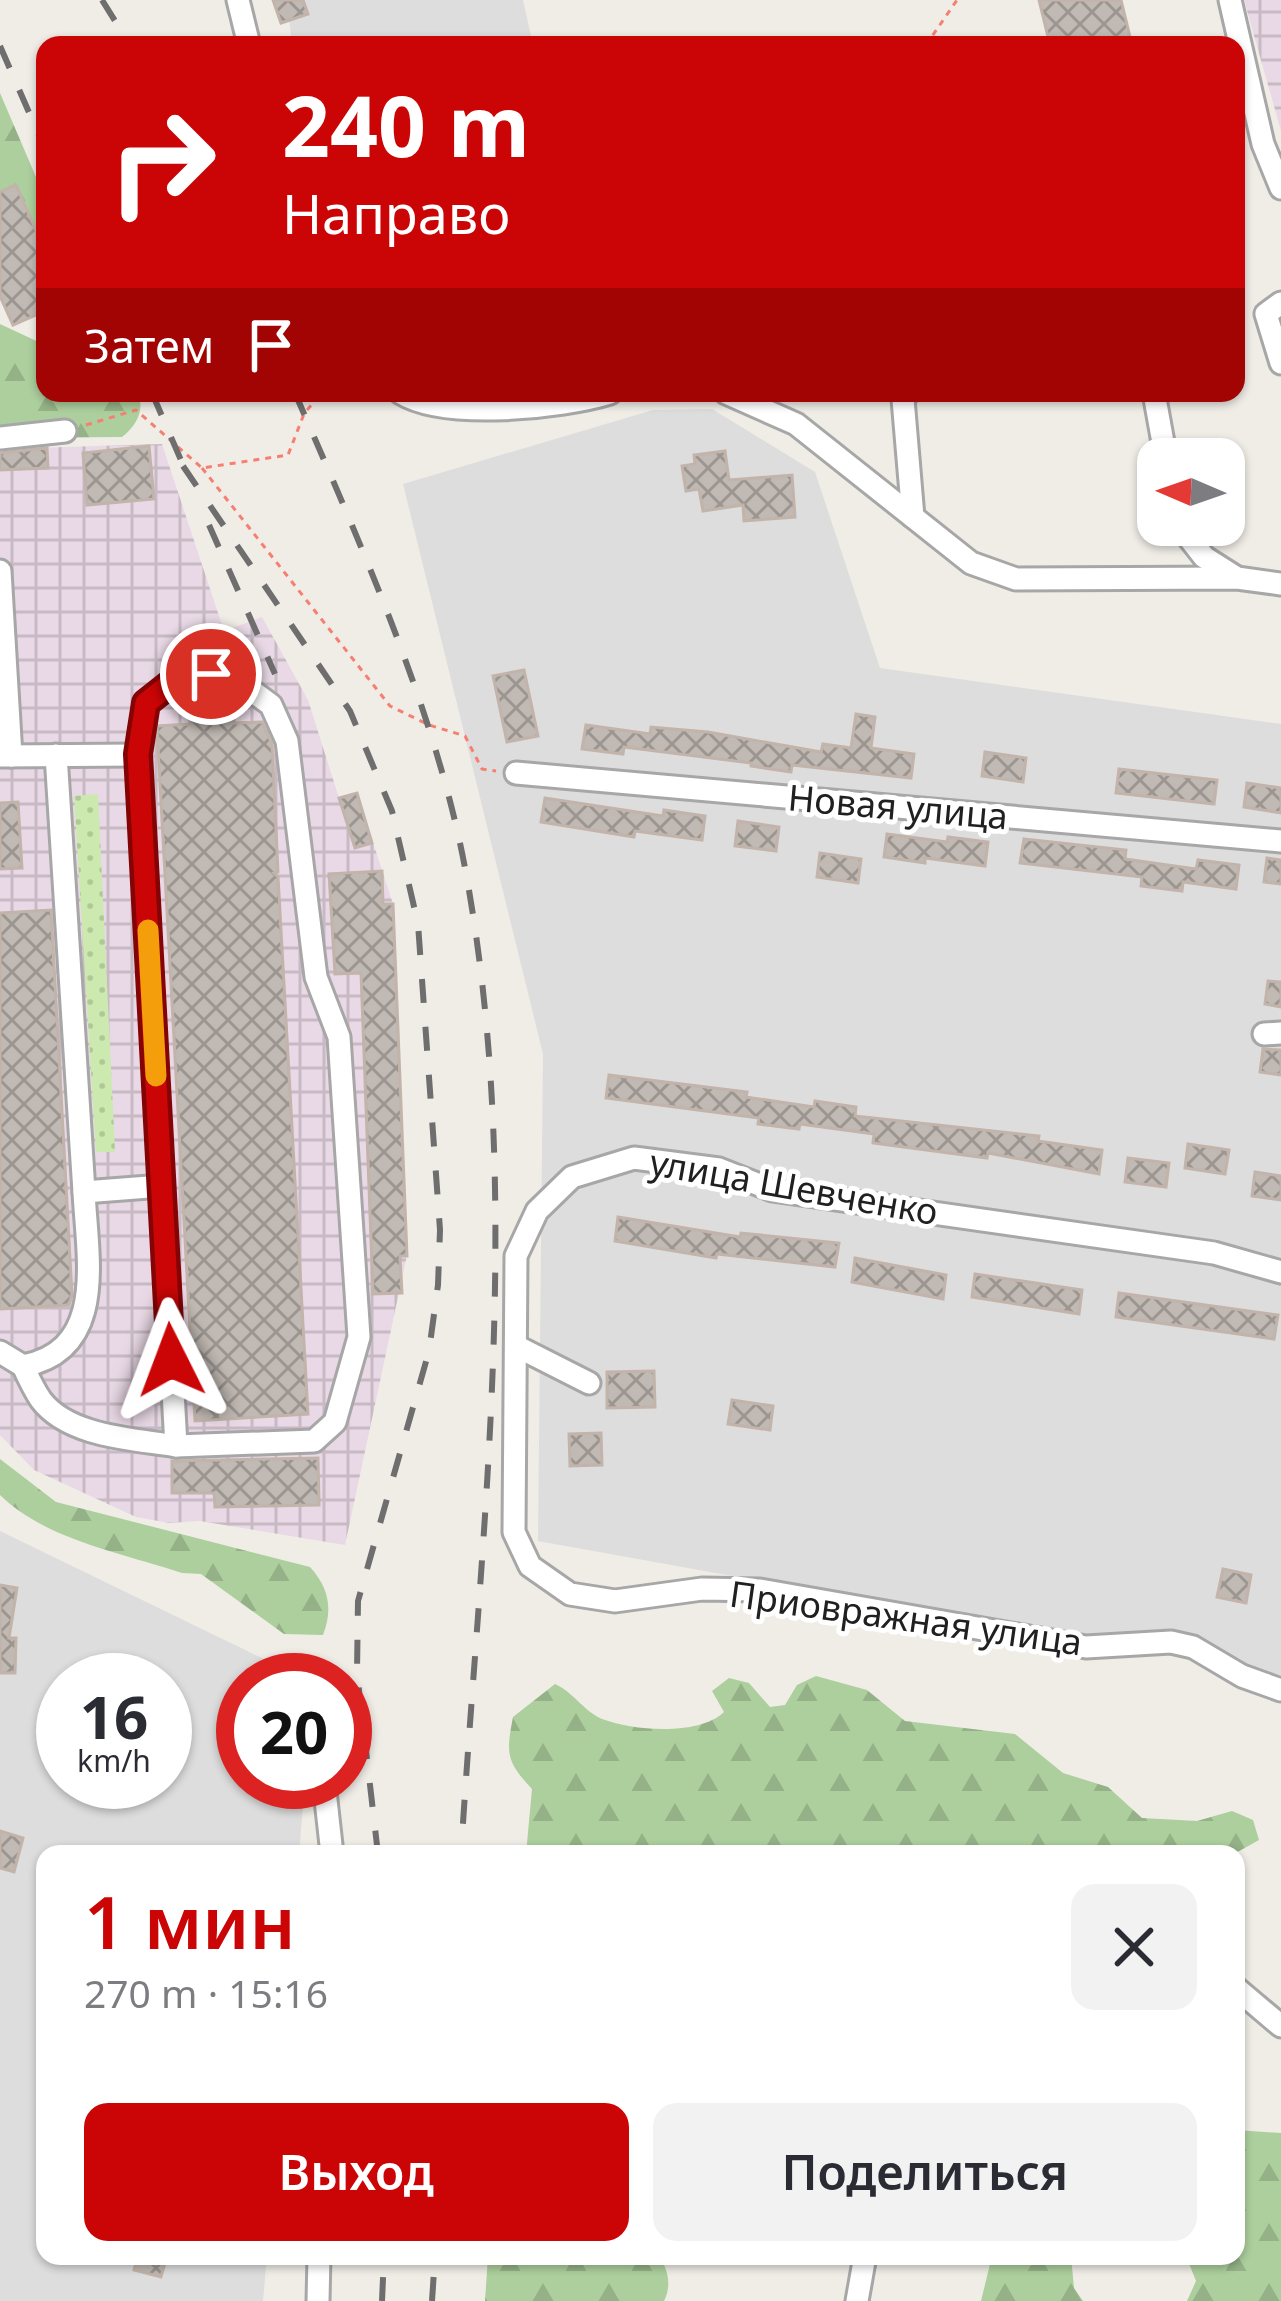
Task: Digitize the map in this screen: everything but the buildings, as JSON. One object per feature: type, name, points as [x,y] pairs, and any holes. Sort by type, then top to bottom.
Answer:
[{"type":"street","points":[[238,0],[247,36]]},
{"type":"street","points":[[1230,0],[1238,36]]},
{"type":"street","points":[[1245,65],[1263,144],[1281,188]]},
{"type":"street","points":[[1281,304],[1266,314],[1281,363]]},
{"type":"street","points":[[436,402],[464,407],[559,402]]},
{"type":"street","points":[[746,402],[796,424],[971,563],[1016,579],[1237,578],[1281,584]]},
{"type":"street","points":[[903,402],[913,518]]},
{"type":"street","points":[[1156,402],[1162,438]]},
{"type":"street","points":[[0,438],[65,431]]},
{"type":"street","points":[[1195,546],[1237,578]]},
{"type":"street","points":[[0,571],[5,756],[138,754]]},
{"type":"street","points":[[0,1352],[22,1366],[43,1403],[63,1418],[101,1434],[176,1446],[314,1441],[335,1422],[359,1337],[339,1037],[316,977],[287,741],[271,705],[244,685],[211,674],[179,677],[146,703],[138,754],[176,1446]]},
{"type":"street","points":[[22,1366],[47,1361],[66,1345],[88,1304],[56,755]]},
{"type":"street","name":"Новая улица","points":[[516,773],[1281,841]]},
{"type":"street","name":"улица Шевченко","points":[[530,1566],[514,1532],[516,1256],[536,1210],[572,1177],[634,1158],[719,1169],[772,1190],[1214,1253],[1281,1272]]},
{"type":"street","points":[[84,1192],[162,1186]]},
{"type":"street","points":[[516,1346],[590,1383]]},
{"type":"street","name":"Приовражная улица","points":[[530,1566],[571,1594],[614,1601],[702,1589],[760,1590],[1086,1647],[1171,1642],[1193,1647],[1242,1676],[1281,1690]]},
{"type":"street","points":[[327,1809],[331,1845]]},
{"type":"street","points":[[1245,1996],[1281,2026]]},
{"type":"street","points":[[318,2301],[319,2265]]},
{"type":"street","points":[[857,2301],[864,2265]]},
{"type":"path","points":[[932,36],[957,0]]},
{"type":"path","points":[[202,468],[288,455],[314,402]]},
{"type":"path","points":[[65,431],[136,410],[202,468],[389,706],[465,736],[482,769],[516,773]]},
{"type":"shaded area","points":[[287,0],[523,0],[531,36],[291,36]]},
{"type":"shaded area","points":[[1244,0],[1281,0],[1281,131]]},
{"type":"shaded area","points":[[712,409],[815,472],[880,668],[1281,724],[1281,1675],[538,1541],[543,1054],[403,484],[653,410]]},
{"type":"shaded area","points":[[162,444],[224,631],[262,617],[308,700],[339,798],[357,793],[393,904],[407,1255],[345,1545],[200,1521],[169,1523],[136,1517],[34,1470],[0,1435],[0,449]]},
{"type":"shaded area","points":[[0,1531],[251,1653],[216,1653],[216,1809],[303,1809],[300,1845],[36,1845],[36,2265],[266,2265],[263,2301],[0,2301]]},
{"type":"green space","points":[[0,93],[36,177],[36,237],[0,204]]},
{"type":"green space","points":[[0,324],[36,341],[36,402],[140,402],[138,418],[122,437],[0,438]]},
{"type":"green space","points":[[98,794],[115,1152],[96,1152],[74,796]]},
{"type":"green space","points":[[0,1459],[56,1502],[310,1567],[327,1599],[323,1635],[284,1634],[201,1574],[182,1573],[110,1551],[39,1523],[0,1495]]},
{"type":"green space","points":[[816,1676],[867,1690],[905,1721],[1015,1734],[1063,1773],[1108,1787],[1142,1818],[1197,1821],[1232,1811],[1253,1820],[1259,1840],[1245,1848],[527,1845],[532,1789],[517,1771],[509,1749],[513,1717],[555,1684],[602,1719],[666,1729],[699,1725],[724,1712],[712,1691],[729,1678],[749,1683],[770,1707],[785,1705],[797,1685]]},
{"type":"green space","points":[[1245,2131],[1281,2133],[1281,2301],[1187,2301],[1196,2281],[1190,2265],[1245,2265]]},
{"type":"green space","points":[[487,2265],[664,2265],[667,2272],[664,2301],[485,2301]]},
{"type":"green space","points":[[990,2265],[1072,2265],[1074,2288],[1083,2301],[981,2301]]},
{"type":"railway","points":[[102,0],[124,36]]},
{"type":"railway","points":[[0,46],[36,128]]},
{"type":"railway","points":[[156,402],[190,481]]},
{"type":"railway","points":[[299,402],[395,632],[437,756],[467,879],[484,999],[493,1121],[493,1365],[462,1845]]},
{"type":"railway","points":[[183,466],[350,711],[392,811],[418,924],[440,1230],[438,1285],[429,1351],[358,1601],[357,1673],[377,1845]]},
{"type":"railway","points":[[209,525],[275,674]]},
{"type":"railway","points":[[382,2301],[384,2265]]},
{"type":"railway","points":[[432,2301],[434,2265]]},
{"type":"slow traffic","points":[[148,930],[156,1076]]},
{"type":"route","points":[[171,1360],[138,754],[146,703],[179,677],[211,674]]}]
